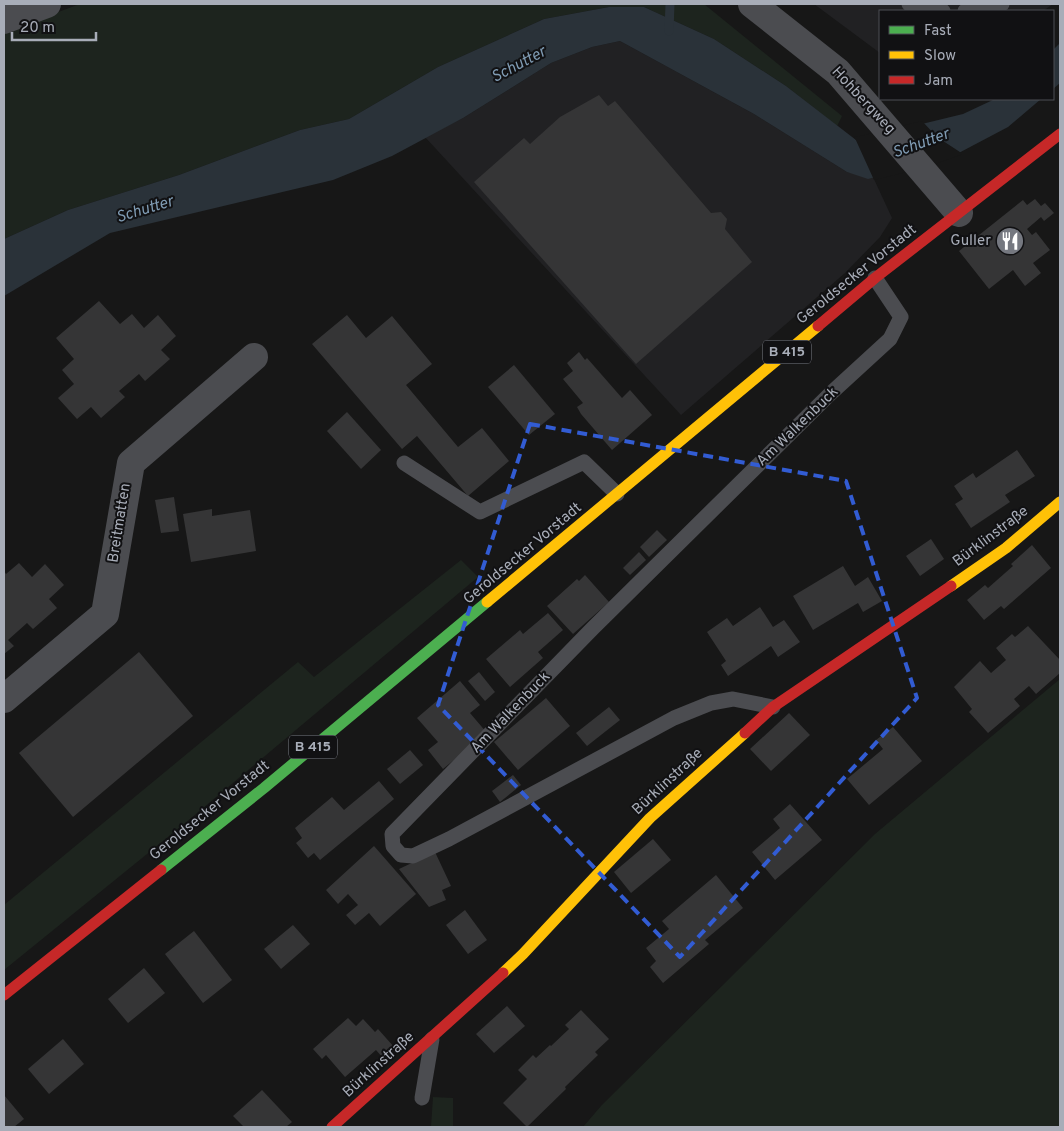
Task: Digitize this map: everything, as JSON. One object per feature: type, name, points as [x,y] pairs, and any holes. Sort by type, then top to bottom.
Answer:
[{"type":"main road","name":"Geroldsecker Vorstadt","points":[[4,995],[264,788],[875,278],[1060,134]]},
{"type":"main road","name":"Bürklinstraße","points":[[332,1127],[432,1039],[523,954],[650,818],[773,707],[1006,548],[1060,502]]},
{"type":"street","points":[[4,20],[47,4]]},
{"type":"street","name":"Hohbergweg","points":[[752,4],[838,72],[959,213]]},
{"type":"street","name":"Breitmatten","points":[[4,699],[105,614],[130,463],[254,357]]},
{"type":"lane","points":[[910,4],[938,10]]},
{"type":"lane","points":[[978,10],[991,9],[1002,4]]},
{"type":"lane","name":"Am Walkenbuck","points":[[773,707],[733,699],[711,703],[674,718],[449,839],[413,856],[401,855],[393,846],[392,834],[593,628],[830,394],[890,339],[901,317],[875,278]]},
{"type":"lane","points":[[404,463],[480,512],[584,462],[617,494]]},
{"type":"lane","points":[[422,1098],[432,1039]]},
{"type":"highlighted area","points":[[530,424],[846,481],[917,698],[680,957],[438,705]]},
{"type":"shaded area","points":[[80,4],[704,4],[842,116],[837,126],[786,86],[714,39],[644,7],[609,7],[544,19],[438,67],[349,119],[300,130],[179,175],[68,210],[4,239],[4,32]]},
{"type":"shaded area","points":[[814,4],[1053,4],[1044,10],[879,10],[879,52]]},
{"type":"shaded area","points":[[620,41],[754,114],[847,172],[873,177],[892,218],[880,237],[845,273],[681,415],[425,137],[463,118],[551,63],[592,47]]},
{"type":"shaded area","points":[[461,560],[478,577],[184,824],[4,970],[4,905],[298,662],[314,677]]},
{"type":"shaded area","points":[[1060,679],[1060,1127],[583,1127],[601,1106],[875,834]]},
{"type":"shaded area","points":[[433,1097],[453,1098],[453,1127],[431,1127]]},
{"type":"water","name":"Schutter","points":[[609,7],[644,7],[714,39],[786,86],[856,140],[963,114],[993,100],[1040,100],[1008,127],[953,156],[868,179],[847,172],[754,114],[620,41],[592,47],[551,63],[463,118],[392,156],[333,180],[110,233],[4,296],[4,239],[68,210],[179,175],[300,130],[349,119],[438,67],[544,19]]},
{"type":"water","points":[[1060,43],[1060,83],[1054,88],[1054,49]]},
{"type":"pier","points":[[922,121],[937,137],[963,154],[927,167],[874,180],[854,136]]},
{"type":"building","points":[[599,95],[608,106],[615,101],[711,213],[721,212],[727,219],[725,229],[752,262],[636,364],[474,182],[524,138],[530,144],[560,117]]},
{"type":"building","points":[[1035,199],[1041,206],[1045,203],[1054,213],[1044,221],[1041,217],[1027,229],[1032,235],[1036,232],[1050,250],[1033,263],[1041,273],[1025,286],[1013,270],[989,289],[959,251],[1023,200],[1027,205]]},
{"type":"building","points":[[99,301],[120,324],[132,314],[144,328],[158,315],[176,336],[161,350],[170,359],[145,381],[139,374],[119,391],[125,397],[101,418],[91,407],[77,419],[58,398],[74,384],[62,370],[74,359],[56,338]]},
{"type":"building","points":[[347,315],[366,338],[392,316],[432,364],[406,385],[458,447],[482,428],[509,461],[468,496],[417,436],[402,449],[312,344]]},
{"type":"building","points":[[579,352],[585,360],[587,358],[622,398],[630,390],[652,415],[612,450],[581,414],[577,407],[583,403],[563,379],[573,371],[567,363]]},
{"type":"building","points":[[514,365],[555,414],[529,435],[488,387]]},
{"type":"building","points":[[347,412],[381,450],[361,469],[327,431]]},
{"type":"building","points":[[1017,450],[1035,476],[1005,495],[1010,502],[971,528],[955,504],[963,499],[954,486],[973,473],[976,478]]},
{"type":"building","points":[[174,497],[179,531],[161,533],[155,500]]},
{"type":"building","points":[[212,509],[212,516],[250,510],[256,551],[191,562],[183,514]]},
{"type":"building","points":[[657,530],[667,540],[649,557],[640,547]]},
{"type":"building","points":[[931,539],[944,559],[920,576],[906,556]]},
{"type":"building","points":[[1032,545],[1051,568],[1004,609],[1001,606],[984,620],[967,600],[985,585],[988,588],[1013,566],[1011,564]]},
{"type":"building","points":[[639,552],[646,560],[630,575],[623,568]]},
{"type":"building","points":[[19,563],[32,577],[45,564],[64,585],[49,599],[57,608],[33,629],[27,623],[8,640],[14,646],[4,654],[4,571],[6,574]]},
{"type":"building","points":[[843,566],[855,586],[868,577],[882,601],[863,612],[858,603],[813,630],[793,596]]},
{"type":"building","points":[[585,575],[609,602],[573,634],[547,606],[577,579],[579,581]]},
{"type":"building","points":[[760,607],[773,627],[784,620],[800,642],[778,657],[771,646],[728,676],[721,665],[726,661],[707,632],[727,618],[733,626]]},
{"type":"building","points":[[548,613],[563,630],[538,652],[543,658],[510,687],[486,659],[520,630],[523,634]]},
{"type":"building","points":[[1028,626],[1060,660],[1060,673],[1036,694],[1029,686],[1014,699],[1020,706],[988,733],[969,712],[972,709],[954,687],[980,661],[991,673],[1006,660],[996,648],[1012,634],[1015,637]]},
{"type":"building","points":[[139,652],[193,716],[73,817],[19,753]]},
{"type":"building","points":[[479,672],[495,692],[485,701],[468,681]]},
{"type":"building","points":[[460,681],[480,705],[470,713],[487,733],[443,769],[428,750],[438,742],[417,718]]},
{"type":"building","points":[[546,698],[570,726],[518,770],[494,742]]},
{"type":"building","points":[[609,707],[620,720],[587,746],[576,733]]},
{"type":"building","points":[[789,713],[810,735],[771,771],[750,749]]},
{"type":"building","points":[[893,727],[922,761],[869,805],[847,779],[883,749],[876,740]]},
{"type":"building","points":[[410,750],[423,765],[400,784],[387,769]]},
{"type":"building","points":[[513,775],[521,785],[500,802],[492,791]]},
{"type":"building","points":[[379,781],[394,799],[320,860],[314,853],[308,858],[296,843],[302,838],[295,828],[332,797],[344,810]]},
{"type":"building","points":[[790,804],[822,840],[775,880],[752,852],[780,828],[773,819]]},
{"type":"building","points":[[653,839],[671,860],[631,893],[614,872]]},
{"type":"building","points":[[374,846],[416,894],[380,926],[369,913],[355,925],[346,915],[358,905],[348,894],[338,904],[326,890]]},
{"type":"building","points":[[435,852],[451,886],[442,890],[446,900],[429,907],[399,869]]},
{"type":"building","points":[[716,875],[743,908],[705,940],[709,944],[663,983],[650,967],[656,961],[646,948],[669,929],[662,921]]},
{"type":"building","points":[[465,910],[487,940],[468,954],[446,925]]},
{"type":"building","points":[[293,925],[310,944],[281,969],[264,949]]},
{"type":"building","points":[[194,931],[232,980],[203,1003],[165,954]]},
{"type":"building","points":[[144,968],[165,993],[128,1023],[108,999]]},
{"type":"building","points":[[507,1006],[525,1026],[494,1053],[476,1034]]},
{"type":"building","points":[[581,1010],[609,1039],[595,1052],[598,1055],[527,1127],[503,1103],[527,1079],[518,1070],[533,1055],[536,1058],[569,1029],[565,1025]]},
{"type":"building","points":[[348,1018],[356,1026],[363,1019],[375,1032],[378,1029],[394,1047],[383,1058],[376,1050],[345,1077],[326,1055],[322,1059],[313,1049]]},
{"type":"building","points":[[63,1039],[84,1064],[49,1094],[28,1069]]},
{"type":"building","points":[[262,1090],[292,1122],[286,1127],[244,1127],[233,1116]]},
{"type":"building","points":[[4,1095],[24,1119],[14,1127],[4,1127]]},
{"type":"waterway","points":[[669,31],[670,4]]},
{"type":"traffic: fast","points":[[161,870],[264,788],[487,602]]},
{"type":"traffic: slow","points":[[487,602],[818,326]]},
{"type":"traffic: slow","points":[[951,586],[1006,548],[1060,502]]},
{"type":"traffic: slow","points":[[503,973],[650,818],[745,733]]},
{"type":"traffic: jam","points":[[818,326],[875,278],[1060,134]]},
{"type":"traffic: jam","points":[[745,733],[773,707],[951,586]]},
{"type":"traffic: jam","points":[[4,995],[161,870]]},
{"type":"traffic: jam","points":[[332,1127],[503,973]]},
{"type":"place","name":"Guller","points":[[1010,241]]}]
